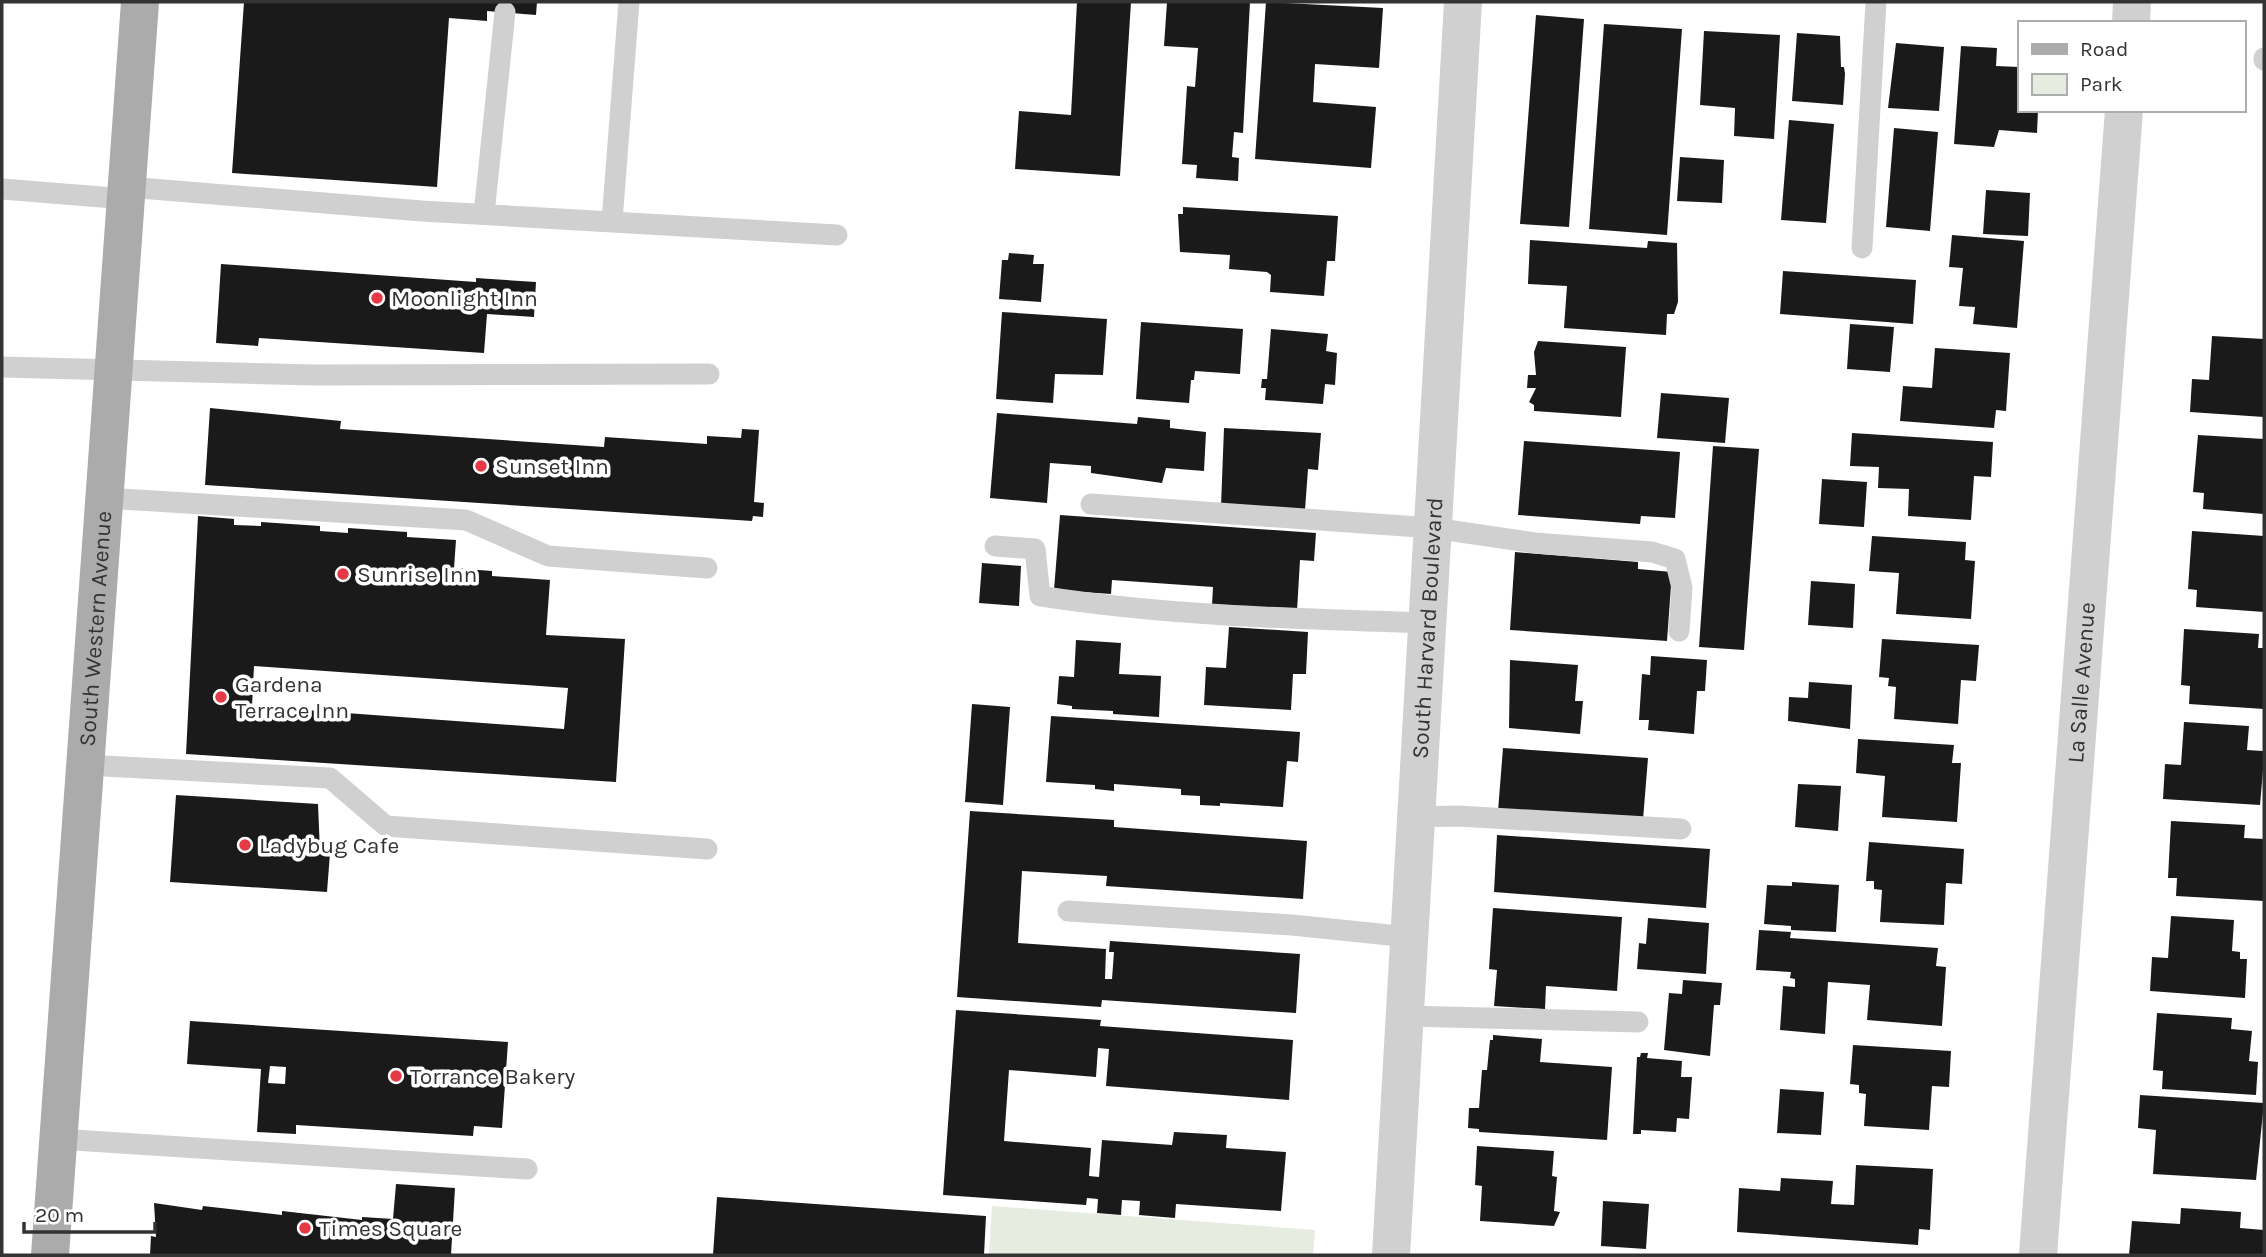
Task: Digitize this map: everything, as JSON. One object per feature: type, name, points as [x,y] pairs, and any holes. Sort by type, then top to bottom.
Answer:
[{"type":"main road","name":"South Western Avenue","points":[[50,1255],[140,2]]},
{"type":"street","name":"South Harvard Boulevard","points":[[1391,1255],[1464,2]]},
{"type":"street","points":[[2131,21],[2132,2]]},
{"type":"street","name":"La Salle Avenue","points":[[2038,1255],[2124,112]]},
{"type":"lane","points":[[612,221],[629,2]]},
{"type":"lane","points":[[1861,248],[1876,2]]},
{"type":"lane","points":[[484,214],[505,12]]},
{"type":"lane","points":[[2,189],[126,193],[837,235]]},
{"type":"lane","points":[[2,368],[314,375],[709,374]]},
{"type":"lane","points":[[104,498],[466,520],[548,556],[707,568]]},
{"type":"lane","points":[[1091,504],[1433,527],[1535,543],[1652,552],[1675,559],[1682,588],[1679,631]]},
{"type":"lane","points":[[995,546],[1035,549],[1040,596],[1094,604],[1318,620],[1428,623]]},
{"type":"lane","points":[[85,765],[330,778],[386,826],[707,849]]},
{"type":"lane","points":[[1416,817],[1458,816],[1681,829]]},
{"type":"lane","points":[[1068,911],[1292,925],[1409,937]]},
{"type":"lane","points":[[1405,1016],[1638,1022]]},
{"type":"lane","points":[[58,1139],[527,1169]]},
{"type":"green space","points":[[992,1206],[1315,1230],[1313,1255],[989,1255]]},
{"type":"building","points":[[244,2],[537,2],[536,15],[487,11],[487,21],[449,18],[437,187],[232,173]]},
{"type":"building","points":[[1077,2],[1131,2],[1120,176],[1015,169],[1019,111],[1071,115]]},
{"type":"building","points":[[1167,2],[1250,2],[1243,133],[1234,132],[1232,157],[1239,158],[1238,181],[1196,178],[1197,165],[1182,164],[1187,86],[1195,87],[1198,48],[1164,46]]},
{"type":"building","points":[[1266,2],[1383,8],[1379,68],[1315,64],[1313,102],[1376,107],[1371,168],[1255,159]]},
{"type":"building","points":[[1536,15],[1584,19],[1569,227],[1520,224]]},
{"type":"building","points":[[1604,24],[1682,29],[1667,235],[1589,229]]},
{"type":"building","points":[[1704,31],[1780,35],[1774,139],[1734,136],[1735,108],[1700,105]]},
{"type":"building","points":[[1797,33],[1840,36],[1841,67],[1844,67],[1845,74],[1843,105],[1792,101]]},
{"type":"building","points":[[1896,43],[1944,47],[1939,111],[1888,108]]},
{"type":"building","points":[[1961,46],[1997,48],[1996,66],[2018,67],[2018,112],[2038,112],[2037,133],[1999,130],[1994,147],[1954,144]]},
{"type":"building","points":[[1789,120],[1834,124],[1826,223],[1781,220]]},
{"type":"building","points":[[1894,128],[1938,132],[1930,231],[1886,227]]},
{"type":"building","points":[[1680,157],[1724,160],[1722,203],[1677,201]]},
{"type":"building","points":[[1986,190],[2030,193],[2028,236],[1983,234]]},
{"type":"building","points":[[1183,207],[1338,216],[1335,261],[1327,261],[1324,296],[1270,292],[1271,275],[1267,272],[1229,269],[1230,255],[1180,252],[1178,214],[1183,214]]},
{"type":"building","points":[[1952,235],[2024,241],[2017,328],[1973,324],[1975,307],[1959,306],[1963,268],[1949,267]]},
{"type":"building","points":[[1530,240],[1647,248],[1648,241],[1677,243],[1678,302],[1674,314],[1667,314],[1666,335],[1564,328],[1567,286],[1528,284]]},
{"type":"building","points":[[1009,253],[1034,255],[1033,264],[1044,264],[1041,302],[999,299],[1002,260],[1008,260]]},
{"type":"building","name":"Moonlight Inn","points":[[221,264],[476,282],[476,278],[536,282],[534,317],[487,314],[484,353],[259,338],[258,346],[216,343]]},
{"type":"building","points":[[1783,271],[1916,280],[1913,324],[1780,314]]},
{"type":"building","points":[[1002,312],[1107,319],[1103,375],[1055,374],[1053,403],[996,399]]},
{"type":"building","points":[[1141,322],[1243,329],[1240,374],[1195,371],[1194,380],[1191,380],[1189,403],[1136,399]]},
{"type":"building","points":[[1850,324],[1894,327],[1890,372],[1847,369]]},
{"type":"building","points":[[1271,329],[1328,334],[1326,351],[1337,353],[1335,385],[1325,384],[1323,404],[1265,400],[1266,388],[1261,388],[1262,379],[1267,379]]},
{"type":"building","points":[[2212,336],[2264,339],[2264,417],[2190,412],[2192,379],[2209,380]]},
{"type":"building","points":[[1538,341],[1626,347],[1621,417],[1534,411],[1534,405],[1529,402],[1536,388],[1527,388],[1528,375],[1536,375],[1534,352]]},
{"type":"building","points":[[1935,348],[2010,353],[2006,411],[1996,410],[1994,428],[1900,421],[1903,386],[1932,388]]},
{"type":"building","points":[[1661,393],[1729,398],[1725,443],[1657,438]]},
{"type":"building","name":"Sunset Inn","points":[[210,408],[341,421],[340,429],[604,447],[605,437],[707,444],[707,436],[741,438],[742,429],[759,430],[754,502],[764,503],[763,517],[753,516],[752,521],[205,485]]},
{"type":"building","points":[[997,413],[1137,424],[1138,417],[1170,420],[1170,428],[1206,432],[1204,471],[1166,468],[1162,483],[1091,473],[1091,466],[1050,463],[1047,503],[990,498]]},
{"type":"building","points":[[1224,428],[1321,433],[1318,470],[1308,469],[1305,510],[1221,506]]},
{"type":"building","points":[[1852,433],[1993,442],[1991,477],[1974,476],[1971,520],[1908,516],[1909,489],[1878,488],[1879,467],[1850,466]]},
{"type":"building","points":[[2198,435],[2264,439],[2264,514],[2203,509],[2204,493],[2193,492]]},
{"type":"building","points":[[1524,441],[1680,452],[1675,518],[1641,516],[1640,524],[1518,515]]},
{"type":"building","points":[[1713,446],[1759,449],[1744,650],[1699,647]]},
{"type":"building","points":[[1822,479],[1867,482],[1864,527],[1819,524]]},
{"type":"building","points":[[1060,515],[1316,533],[1314,561],[1300,560],[1297,611],[1212,605],[1213,587],[1112,580],[1111,594],[1054,590]]},
{"type":"building","name":"Gardena Terrace Inn","points":[[198,516],[234,519],[234,525],[261,526],[261,522],[320,526],[320,531],[348,533],[348,528],[407,532],[407,537],[456,540],[454,568],[492,571],[492,576],[550,580],[546,635],[625,639],[616,782],[186,754]],"holes":[[[254,666],[568,688],[564,729],[252,706]]]},
{"type":"building","points":[[2192,531],[2264,536],[2264,612],[2196,607],[2197,590],[2188,589]]},
{"type":"building","points":[[1872,536],[1966,542],[1965,560],[1975,561],[1971,619],[1896,614],[1899,573],[1869,571]]},
{"type":"building","points":[[1515,552],[1638,562],[1638,569],[1672,572],[1667,641],[1510,630]]},
{"type":"building","points":[[982,563],[1021,566],[1019,606],[979,603]]},
{"type":"building","points":[[1811,581],[1855,584],[1853,628],[1808,625]]},
{"type":"building","points":[[1229,627],[1308,632],[1306,674],[1293,674],[1291,710],[1204,705],[1206,667],[1226,668]]},
{"type":"building","points":[[2184,629],[2259,634],[2258,648],[2264,648],[2264,709],[2189,704],[2190,686],[2181,685]]},
{"type":"building","points":[[1882,639],[1979,645],[1976,681],[1961,680],[1958,724],[1894,719],[1896,687],[1888,686],[1889,678],[1879,677]]},
{"type":"building","points":[[1076,640],[1121,643],[1119,674],[1161,676],[1159,717],[1072,709],[1072,706],[1057,704],[1059,676],[1074,677]]},
{"type":"building","points":[[1651,656],[1707,660],[1705,691],[1697,691],[1694,734],[1648,730],[1649,720],[1639,720],[1642,674],[1650,675]]},
{"type":"building","points":[[1510,660],[1578,665],[1575,701],[1583,701],[1580,734],[1509,728]]},
{"type":"building","points":[[1809,682],[1852,685],[1850,729],[1788,721],[1789,697],[1808,698]]},
{"type":"building","points":[[972,704],[1010,707],[1003,805],[965,802]]},
{"type":"building","points":[[1051,716],[1300,732],[1298,762],[1287,761],[1283,807],[1220,803],[1220,806],[1200,805],[1200,796],[1181,795],[1181,789],[1114,784],[1114,791],[1095,789],[1095,785],[1046,782]]},
{"type":"building","points":[[2184,722],[2249,726],[2247,750],[2263,751],[2260,805],[2163,799],[2165,764],[2181,765]]},
{"type":"building","points":[[1858,739],[1954,745],[1952,763],[1961,763],[1957,822],[1882,817],[1885,776],[1856,773]]},
{"type":"building","points":[[1503,748],[1648,758],[1643,820],[1498,811]]},
{"type":"building","points":[[1798,784],[1841,786],[1838,831],[1795,827]]},
{"type":"building","name":"Ladybug Cafe","points":[[176,795],[318,804],[320,852],[330,853],[327,892],[170,882]]},
{"type":"building","points":[[970,811],[1114,820],[1114,827],[1307,841],[1303,899],[1106,886],[1107,876],[1022,871],[1018,943],[1106,949],[1105,979],[1112,979],[1114,952],[1109,952],[1110,941],[1300,954],[1296,1013],[1102,1000],[1101,1007],[957,997]]},
{"type":"building","points":[[2171,821],[2245,825],[2244,838],[2264,839],[2264,901],[2176,896],[2177,878],[2168,878]]},
{"type":"building","points":[[1497,835],[1710,849],[1706,908],[1494,892]]},
{"type":"building","points":[[1869,842],[1964,849],[1962,884],[1946,883],[1944,925],[1880,922],[1882,890],[1874,889],[1874,881],[1866,881]]},
{"type":"building","points":[[1792,882],[1839,885],[1836,932],[1791,930],[1791,926],[1764,924],[1767,885],[1792,886]]},
{"type":"building","points":[[1493,908],[1622,917],[1617,991],[1546,986],[1545,1009],[1494,1006],[1497,970],[1489,969]]},
{"type":"building","points":[[2171,916],[2234,920],[2232,951],[2240,952],[2240,959],[2247,959],[2245,998],[2150,991],[2152,957],[2168,958]]},
{"type":"building","points":[[1648,918],[1709,923],[1706,974],[1637,969],[1639,943],[1646,944]]},
{"type":"building","points":[[1759,930],[1791,932],[1790,938],[1938,948],[1936,966],[1946,967],[1942,1026],[1867,1020],[1870,985],[1828,982],[1825,1034],[1780,1030],[1783,986],[1795,987],[1795,979],[1790,978],[1791,972],[1756,970]]},
{"type":"building","points":[[1683,980],[1722,983],[1720,1005],[1714,1005],[1710,1056],[1664,1050],[1669,993],[1682,994]]},
{"type":"building","points":[[956,1010],[1101,1020],[1100,1026],[1293,1040],[1289,1100],[1106,1086],[1109,1049],[1098,1048],[1096,1077],[1009,1070],[1004,1141],[1091,1148],[1089,1176],[1099,1177],[1102,1140],[1172,1145],[1174,1132],[1227,1135],[1226,1148],[1286,1152],[1281,1211],[1176,1204],[1175,1218],[1139,1215],[1140,1201],[1122,1200],[1121,1215],[1097,1213],[1098,1199],[1087,1198],[1086,1205],[943,1195]]},
{"type":"building","points":[[2157,1013],[2232,1018],[2231,1029],[2252,1031],[2249,1061],[2258,1062],[2256,1095],[2162,1089],[2163,1071],[2153,1070]]},
{"type":"building","name":"Torrance Bakery","points":[[190,1021],[508,1042],[502,1128],[474,1126],[473,1136],[296,1125],[296,1134],[257,1132],[261,1069],[187,1064]],"holes":[[[270,1066],[286,1067],[285,1084],[268,1083]]]},
{"type":"building","points":[[1493,1035],[1542,1039],[1540,1062],[1612,1067],[1607,1140],[1479,1132],[1479,1129],[1468,1128],[1469,1108],[1479,1108],[1482,1070],[1487,1070],[1490,1040],[1493,1040]]},
{"type":"building","points":[[1853,1045],[1951,1051],[1949,1087],[1932,1086],[1929,1130],[1864,1126],[1866,1094],[1859,1093],[1859,1085],[1850,1084]]},
{"type":"building","points":[[1641,1053],[1648,1053],[1647,1058],[1682,1061],[1681,1077],[1692,1077],[1689,1119],[1677,1118],[1676,1132],[1641,1130],[1641,1134],[1633,1134],[1637,1057],[1640,1057]]},
{"type":"building","points":[[1780,1089],[1824,1092],[1821,1135],[1777,1133]]},
{"type":"building","points":[[2140,1095],[2264,1103],[2256,1180],[2153,1174],[2156,1130],[2138,1128]]},
{"type":"building","points":[[1477,1146],[1554,1151],[1552,1176],[1557,1177],[1554,1211],[1560,1212],[1554,1226],[1480,1221],[1482,1186],[1475,1185]]},
{"type":"building","points":[[1856,1165],[1933,1169],[1930,1230],[1919,1229],[1918,1245],[1737,1232],[1739,1188],[1780,1191],[1781,1178],[1833,1181],[1831,1204],[1854,1205]]},
{"type":"building","name":"Times Square","points":[[396,1184],[455,1188],[451,1255],[150,1255],[151,1236],[156,1237],[154,1203],[202,1210],[203,1206],[282,1215],[282,1211],[362,1220],[362,1217],[393,1219]]},
{"type":"building","points":[[717,1197],[986,1216],[984,1255],[713,1255]]},
{"type":"building","points":[[1603,1201],[1649,1204],[1646,1249],[1601,1246]]},
{"type":"building","points":[[2181,1208],[2241,1212],[2240,1228],[2264,1230],[2264,1255],[2129,1255],[2132,1221],[2180,1224]]},
{"type":"place","name":"Moonlight Inn","points":[[377,298]]},
{"type":"place","name":"Sunset Inn","points":[[481,466]]},
{"type":"place","name":"Sunrise Inn","points":[[343,574]]},
{"type":"place","name":"Gardena Terrace Inn","points":[[221,697]]},
{"type":"place","name":"Ladybug Cafe","points":[[245,845]]},
{"type":"place","name":"Torrance Bakery","points":[[396,1076]]},
{"type":"place","name":"Times Square","points":[[305,1228]]}]
